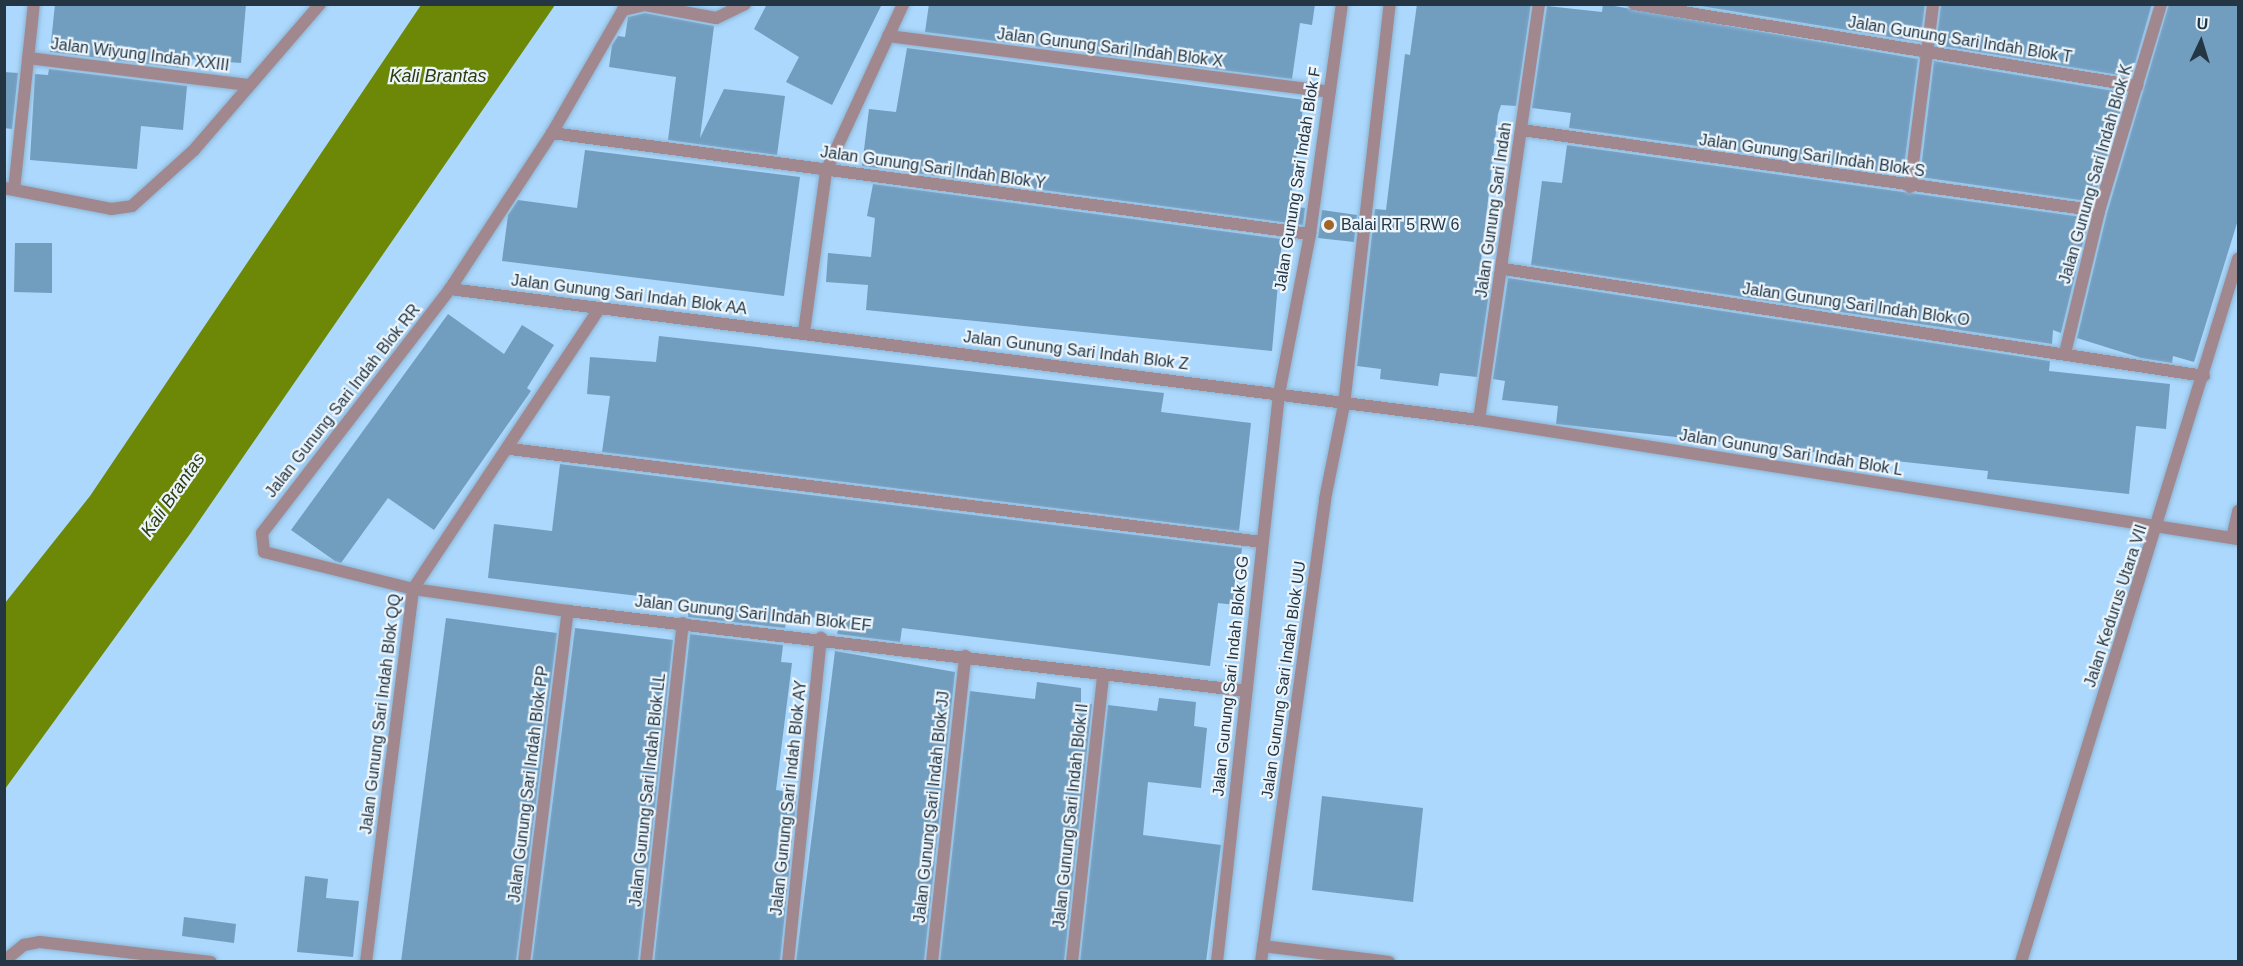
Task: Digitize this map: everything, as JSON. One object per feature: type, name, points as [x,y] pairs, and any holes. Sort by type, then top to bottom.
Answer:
[{"type":"street","points":[[34,4],[9,189],[111,209],[140,201],[194,150],[320,4]]},
{"type":"street","name":"Jalan Gunung Sari Indah Blok RR","points":[[262,549],[262,533],[450,289],[552,133],[625,8],[645,5],[716,18],[745,4]]},
{"type":"street","points":[[804,332],[826,171],[903,4]]},
{"type":"street","name":"Jalan Gunung Sari Indah Blok F","points":[[1279,394],[1310,234],[1341,4]]},
{"type":"street","name":"Jalan Gunung Sari Indah Blok UU","points":[[1261,962],[1325,499],[1344,405],[1390,4]]},
{"type":"street","name":"Jalan Gunung Sari Indah","points":[[1479,420],[1504,269],[1539,4]]},
{"type":"street","name":"Jalan Gunung Sari Indah Blok T","points":[[1634,4],[2137,86]]},
{"type":"street","points":[[1910,187],[1933,4]]},
{"type":"street","name":"Jalan Gunung Sari Indah Blok K","points":[[2065,353],[2099,211],[2161,4]]},
{"type":"street","name":"Jalan Gunung Sari Indah Blok X","points":[[888,36],[1329,92]]},
{"type":"street","name":"Jalan Wiyung Indah XXIII","points":[[28,58],[248,86]]},
{"type":"street","name":"Jalan Gunung Sari Indah Blok S","points":[[1522,130],[1910,187],[2099,211]]},
{"type":"street","name":"Jalan Gunung Sari Indah Blok Y","points":[[552,133],[1310,234]]},
{"type":"street","name":"Jalan Kedurus Utara VII","points":[[2021,962],[2158,527],[2238,259]]},
{"type":"street","name":"Jalan Gunung Sari Indah Blok O","points":[[1504,269],[2204,376]]},
{"type":"street","name":"Jalan Gunung Sari Indah Blok AA","points":[[450,289],[598,309],[804,332]]},
{"type":"street","name":"Jalan Gunung Sari Indah Blok QQ","points":[[366,962],[413,589],[510,449],[598,309]]},
{"type":"street","name":"Jalan Gunung Sari Indah Blok Z","points":[[804,332],[1279,394],[1344,405]]},
{"type":"street","name":"Jalan Gunung Sari Indah Blok GG","points":[[1217,962],[1279,394]]},
{"type":"street","name":"Jalan Gunung Sari Indah Blok L","points":[[1344,405],[1479,420],[2235,538]]},
{"type":"street","points":[[510,449],[1262,542]]},
{"type":"street","points":[[2235,538],[2238,511]]},
{"type":"street","name":"Jalan Gunung Sari Indah Blok EF","points":[[262,549],[413,589],[568,611],[821,638],[1103,675],[1246,691]]},
{"type":"street","name":"Jalan Gunung Sari Indah Blok PP","points":[[524,962],[568,611]]},
{"type":"street","name":"Jalan Gunung Sari Indah Blok LL","points":[[646,962],[683,622]]},
{"type":"street","name":"Jalan Gunung Sari Indah Blok AY","points":[[788,962],[821,638]]},
{"type":"street","name":"Jalan Gunung Sari Indah Blok JJ","points":[[932,962],[965,656]]},
{"type":"street","name":"Jalan Gunung Sari Indah Blok II","points":[[1072,962],[1103,675]]},
{"type":"street","points":[[4,961],[24,945],[40,942],[211,962]]},
{"type":"street","points":[[1263,946],[1389,962]]},
{"type":"water","name":"Kali Brantas","points":[[421,5],[555,5],[190,534],[5,789],[5,603],[90,496]]},
{"type":"building","points":[[55,4],[246,4],[241,63],[189,59],[188,69],[50,52]]},
{"type":"building","points":[[767,4],[882,4],[832,105],[786,82],[799,57],[754,29]]},
{"type":"building","points":[[929,4],[1315,4],[1312,25],[1300,23],[1292,79],[925,32]]},
{"type":"building","points":[[1417,4],[1531,4],[1516,106],[1501,105],[1498,114],[1480,270],[1492,272],[1477,377],[1440,373],[1438,386],[1380,379],[1381,369],[1357,366],[1375,209],[1386,210],[1405,54],[1410,55]]},
{"type":"building","points":[[1603,4],[1918,59],[1903,175],[1569,128],[1571,113],[1532,108],[1547,6],[1602,12]]},
{"type":"building","points":[[1688,4],[1925,4],[1920,42]]},
{"type":"building","points":[[1941,4],[2152,4],[2131,77],[1936,45]]},
{"type":"building","points":[[2169,4],[2238,4],[2238,220],[2194,362],[2173,356],[2172,363],[2141,358],[2077,338],[2107,213]]},
{"type":"building","points":[[645,13],[714,26],[700,138],[724,89],[785,96],[777,155],[668,140],[676,77],[609,67],[612,45],[618,36],[625,37],[628,17]]},
{"type":"building","points":[[907,48],[1304,100],[1290,206],[1305,208],[1303,225],[862,166],[869,109],[896,112]]},
{"type":"building","points":[[1934,61],[2126,93],[2093,202],[1920,177]]},
{"type":"building","points":[[49,69],[187,86],[183,130],[141,126],[137,169],[30,160],[35,74],[48,75]]},
{"type":"building","points":[[4,72],[18,73],[12,129],[4,128]]},
{"type":"building","points":[[1567,145],[2089,218],[2061,333],[2053,330],[2052,344],[1531,265],[1542,181],[1562,183]]},
{"type":"building","points":[[585,150],[800,177],[784,296],[502,261],[508,215],[518,200],[577,208]]},
{"type":"building","points":[[873,184],[1282,239],[1272,351],[866,310],[868,285],[826,282],[828,253],[871,257],[875,218],[867,216]]},
{"type":"building","name":"Balai RT 5 RW 6","points":[[1322,210],[1357,215],[1354,242],[1318,238]]},
{"type":"building","points":[[15,243],[52,243],[52,293],[14,292]]},
{"type":"building","points":[[1508,278],[2050,361],[2049,371],[2170,384],[2166,429],[2136,426],[2129,494],[1987,479],[1988,471],[1556,424],[1558,406],[1502,400],[1505,381],[1493,379]]},
{"type":"building","points":[[448,314],[504,354],[522,325],[554,345],[527,388],[531,391],[434,530],[388,498],[341,563],[335,561],[291,530]]},
{"type":"building","points":[[659,336],[1164,393],[1161,412],[1251,423],[1239,531],[602,452],[610,396],[587,394],[590,357],[656,362]]},
{"type":"building","points":[[560,464],[1242,548],[1235,605],[1218,603],[1210,666],[902,628],[900,642],[837,634],[840,621],[787,614],[785,628],[688,617],[689,602],[488,578],[494,524],[552,531]]},
{"type":"building","points":[[446,618],[557,633],[516,962],[401,962]]},
{"type":"building","points":[[575,628],[673,640],[638,962],[532,962]]},
{"type":"building","points":[[690,634],[783,645],[781,662],[792,663],[776,790],[797,793],[780,962],[654,962]]},
{"type":"building","points":[[835,651],[955,672],[924,962],[796,962]]},
{"type":"building","points":[[1037,682],[1081,688],[1081,703],[1092,704],[1064,962],[940,962],[970,691],[1035,699]]},
{"type":"building","points":[[1159,698],[1196,702],[1194,726],[1207,728],[1201,788],[1148,782],[1143,835],[1221,845],[1206,962],[1080,962],[1108,705],[1157,711]]},
{"type":"building","points":[[1322,796],[1423,808],[1413,902],[1312,890]]},
{"type":"building","points":[[305,876],[328,879],[326,898],[359,901],[353,957],[297,952]]},
{"type":"building","points":[[184,917],[236,924],[234,943],[182,936]]},
{"type":"place","name":"Balai RT 5 RW 6","points":[[1329,225]]}]
